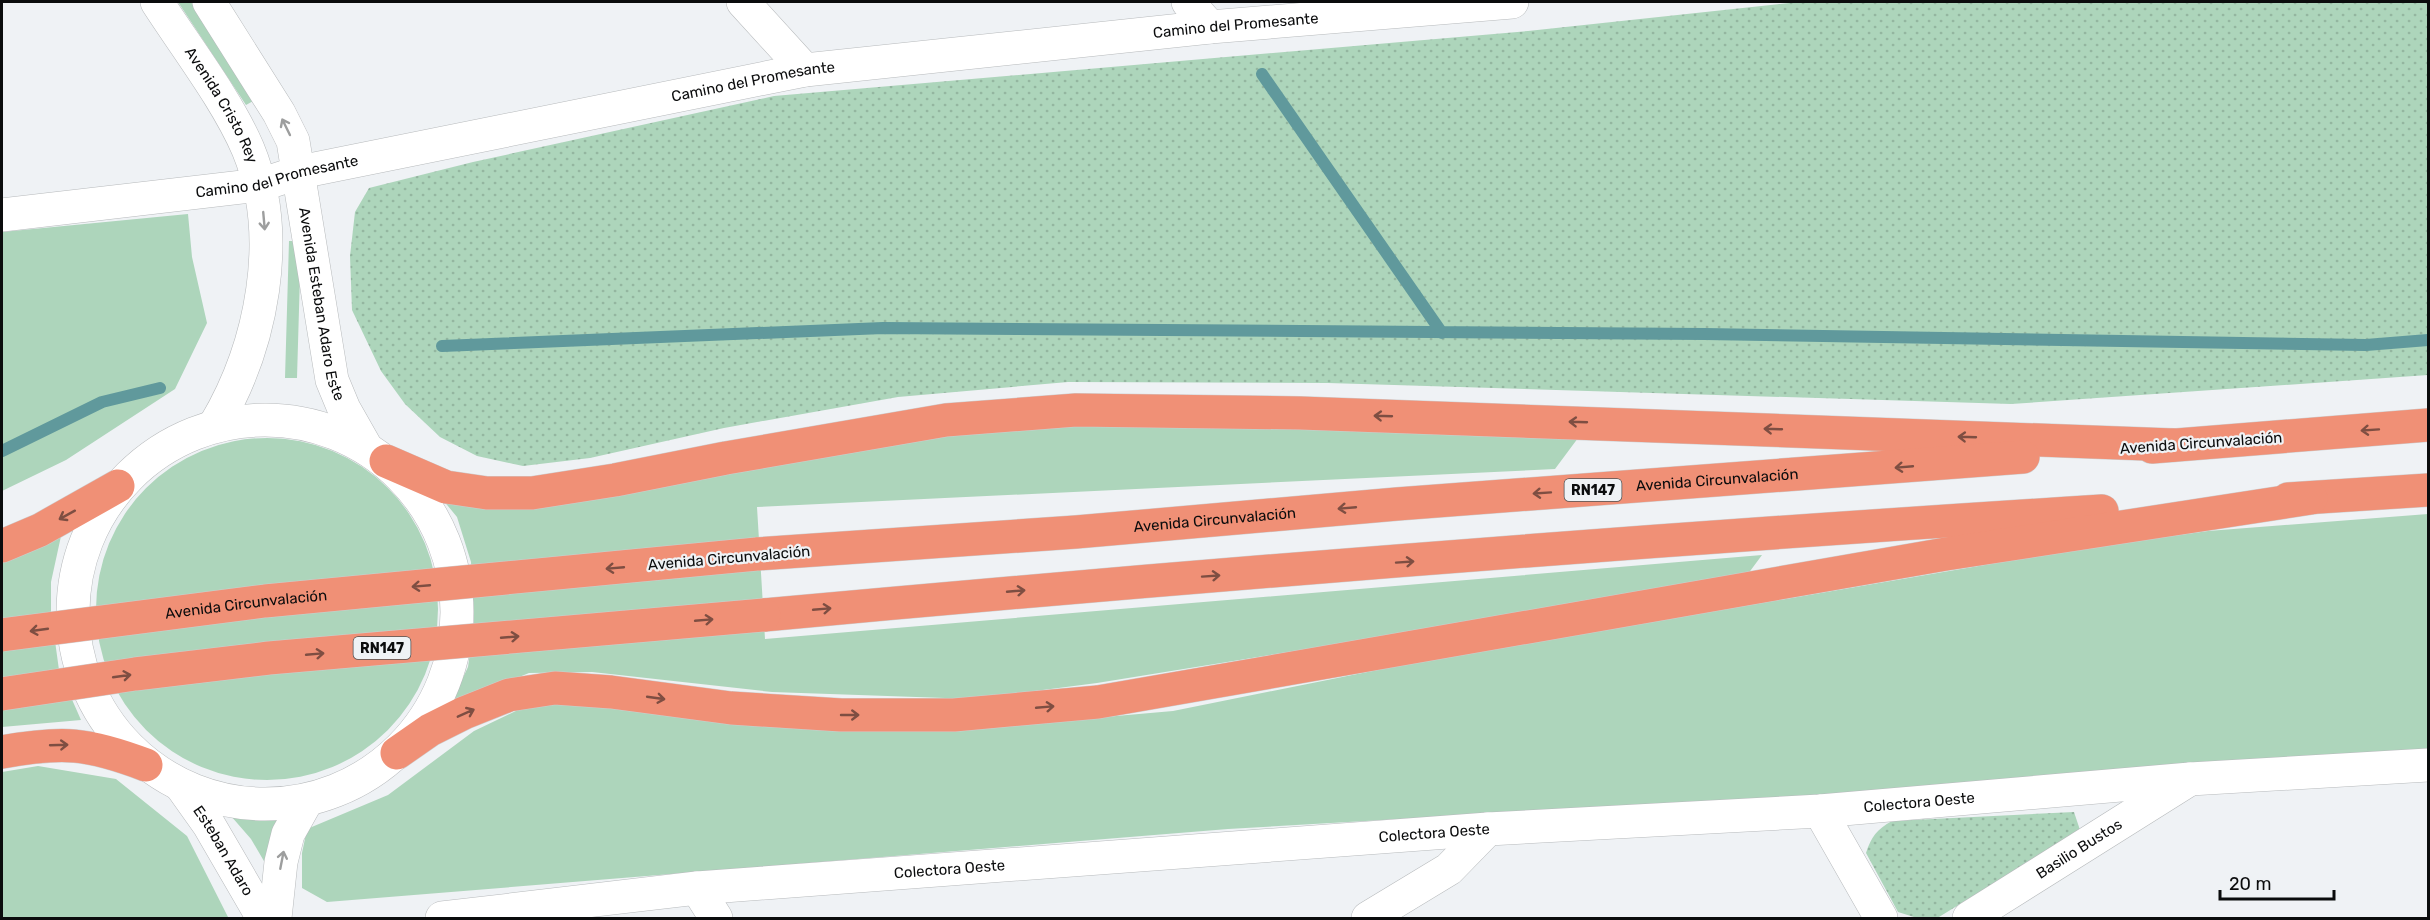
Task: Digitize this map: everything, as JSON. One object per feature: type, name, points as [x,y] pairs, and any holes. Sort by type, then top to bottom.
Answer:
[{"type":"highway","points":[[376,454],[446,487],[487,493],[532,493],[946,420],[1077,410],[1417,417],[2173,445]]},
{"type":"highway","name":"Avenida Circunvalación","points":[[2,635],[265,601],[757,554],[1076,532],[1397,504],[2428,426]]},
{"type":"highway","points":[[2,546],[40,530],[118,486]]},
{"type":"highway","name":"RN147","points":[[2,694],[135,674],[269,658],[1084,585],[1807,530],[2428,490]]},
{"type":"highway","points":[[398,753],[430,730],[464,713],[509,695],[555,688],[611,692],[731,708],[841,715],[954,715],[1098,702],[1934,556],[2311,498]]},
{"type":"highway","points":[[2,752],[38,746],[75,744],[110,752],[146,765]]},
{"type":"street","name":"Avenida Cristo Rey","points":[[157,2],[235,122],[260,185],[265,225],[265,262],[256,323],[236,384],[215,425]]},
{"type":"street","name":"Avenida Esteban Adaro Este","points":[[209,2],[279,113],[293,141],[300,172],[332,380],[344,409],[376,454]]},
{"type":"street","points":[[743,2],[805,70]]},
{"type":"street","points":[[1188,2],[1210,27]]},
{"type":"street","name":"Camino del Promesante","points":[[2,215],[260,185],[300,172],[805,70],[1210,27],[1512,2]]},
{"type":"street","points":[[267,418],[318,426],[376,454],[419,495],[442,536],[455,581],[457,628],[447,674],[427,716],[398,753],[370,775],[349,786],[306,802],[263,806],[222,801],[182,787],[146,765],[104,719],[78,662],[72,600],[86,539],[118,486],[162,448],[215,425],[267,418]]},
{"type":"street","name":"Colectora Oeste","points":[[442,918],[697,888],[1488,829],[1820,811],[2190,779],[2428,765]]},
{"type":"street","name":"Basilio Bustos","points":[[1969,918],[2190,779]]},
{"type":"street","name":"Esteban Adaro","points":[[182,787],[209,825],[263,918]]},
{"type":"street","name":"Esteban Adaro","points":[[275,918],[281,862],[288,834],[306,802]]},
{"type":"street","points":[[1820,811],[1881,918]]},
{"type":"street","points":[[1368,918],[1449,869],[1488,829]]},
{"type":"street","points":[[697,888],[716,918]]},
{"type":"green space","points":[[178,2],[191,2],[255,100],[246,105]]},
{"type":"green space","points":[[1798,2],[2428,2],[2428,375],[2011,404],[1328,383],[1068,382],[898,397],[724,428],[590,458],[523,466],[477,456],[440,437],[405,404],[381,371],[352,310],[350,256],[355,212],[369,188],[473,162],[774,96],[1528,31]]},
{"type":"green space","points":[[188,214],[192,257],[207,323],[175,389],[66,460],[2,491],[2,232]]},
{"type":"green space","points":[[289,241],[301,241],[297,378],[285,378]]},
{"type":"green space","points":[[1047,422],[1581,434],[1555,469],[757,507],[765,639],[1762,555],[1745,578],[1097,683],[974,699],[772,692],[592,672],[529,673],[450,705],[468,667],[474,624],[471,562],[457,517],[443,500]]},
{"type":"green space","points":[[267,438],[300,441],[332,451],[362,467],[388,488],[409,514],[425,544],[435,576],[438,609],[435,642],[425,674],[409,704],[388,730],[362,751],[332,767],[300,777],[267,780],[234,777],[202,767],[172,751],[146,730],[125,704],[109,674],[99,642],[96,609],[99,576],[109,544],[125,514],[146,488],[172,467],[202,451],[234,441]]},
{"type":"green space","points":[[2428,514],[2428,750],[1815,795],[1228,829],[327,902],[302,888],[302,853],[307,829],[388,795],[474,731],[543,698],[989,727],[1173,711],[1417,662],[2083,548],[2208,531]]},
{"type":"green space","points":[[63,527],[51,582],[51,612],[59,670],[81,720],[2,727],[2,555]]},
{"type":"green space","points":[[38,766],[116,779],[187,836],[228,917],[2,918],[2,772]]},
{"type":"green space","points":[[293,807],[268,868],[251,839],[224,808],[258,811]]},
{"type":"green space","points":[[2074,812],[2080,830],[1939,917],[1917,918],[1898,912],[1866,853],[1875,834],[1892,821]]},
{"type":"waterway","points":[[1262,74],[1442,333]]},
{"type":"waterway","points":[[442,346],[883,328],[1705,334],[2366,345],[2428,340]]},
{"type":"waterway","points":[[2,451],[102,402],[160,388]]}]
